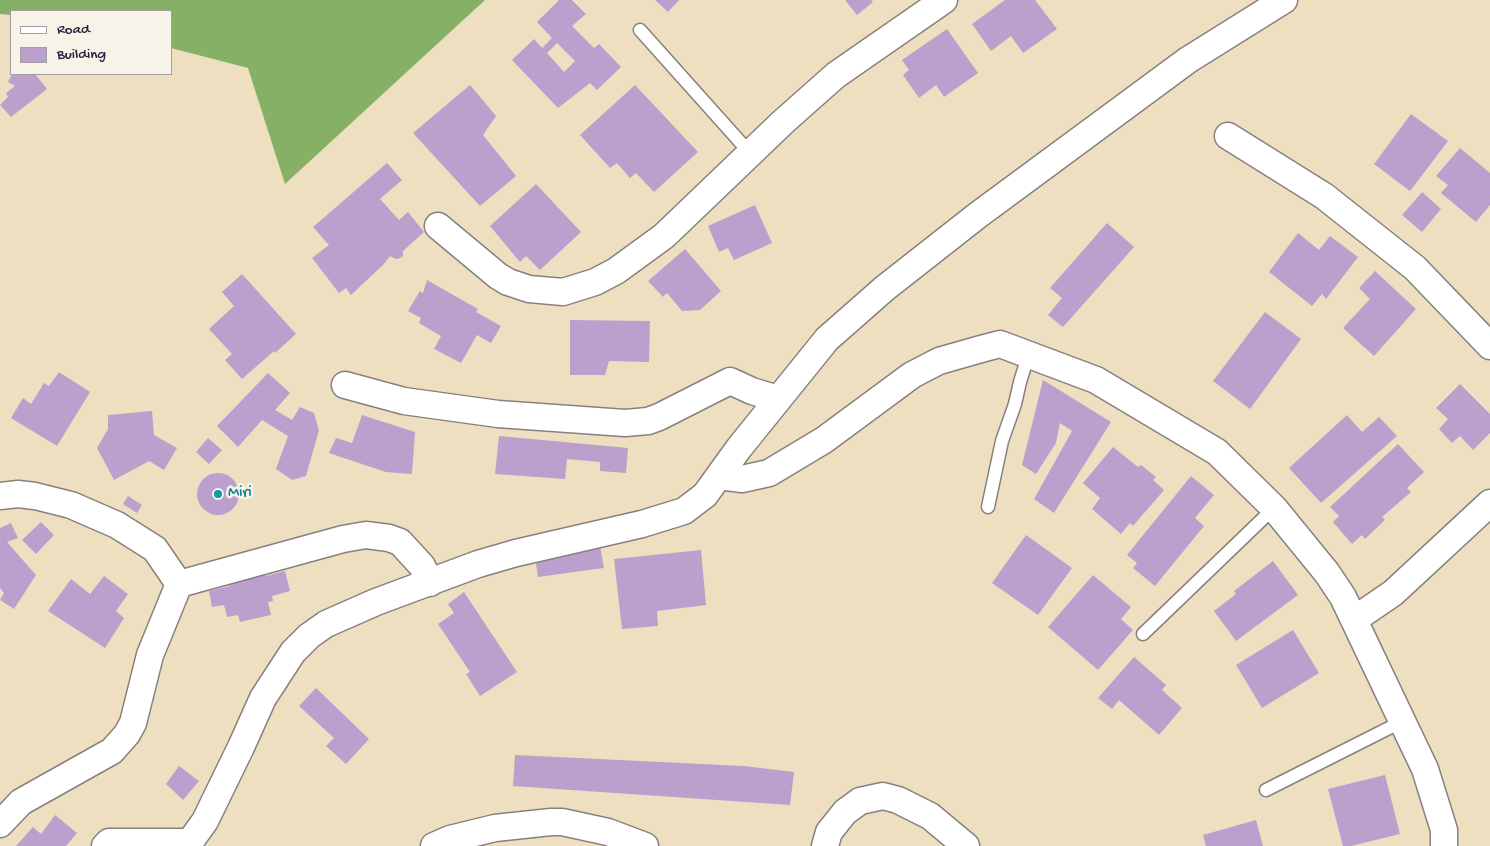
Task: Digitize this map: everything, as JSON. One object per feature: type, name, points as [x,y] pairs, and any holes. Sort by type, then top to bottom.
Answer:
[{"type":"street","points":[[438,226],[498,276],[508,282],[529,289],[563,292],[583,286],[616,271],[664,236],[750,153],[836,76],[944,0]]},
{"type":"street","points":[[105,846],[109,842],[189,844],[205,821],[263,698],[293,652],[309,636],[326,624],[376,602],[478,564],[516,553],[642,524],[684,511],[705,495],[778,399],[827,339],[901,275],[978,214],[1188,60],[1284,0]]},
{"type":"street","points":[[1228,136],[1324,196],[1415,268],[1490,346]]},
{"type":"street","points":[[718,476],[742,479],[769,473],[824,440],[912,375],[939,361],[1000,344],[1096,380],[1217,452],[1274,508],[1327,573],[1343,597],[1425,769],[1444,830],[1444,846]]},
{"type":"street","points":[[345,385],[404,401],[498,414],[625,423],[648,421],[659,417],[730,381],[752,391],[778,399]]},
{"type":"street","points":[[0,496],[18,494],[35,496],[71,505],[117,524],[155,548],[179,584]]},
{"type":"street","points":[[1354,620],[1392,593],[1490,503]]},
{"type":"street","points":[[179,584],[348,537],[366,535],[389,538],[400,542],[422,566],[430,583]]},
{"type":"street","points":[[0,824],[21,802],[112,751],[127,734],[133,723],[150,655],[179,584]]},
{"type":"street","points":[[824,846],[829,832],[838,819],[860,801],[883,796],[898,800],[930,816],[966,846]]},
{"type":"street","points":[[434,846],[450,839],[495,828],[551,822],[562,822],[608,832],[645,846]]},
{"type":"lane","points":[[640,30],[750,153]]},
{"type":"lane","points":[[988,508],[1002,441],[1015,404],[1028,356]]},
{"type":"lane","points":[[1143,634],[1274,508]]},
{"type":"lane","points":[[1266,790],[1403,721]]},
{"type":"green space","points":[[0,0],[485,0],[285,184],[248,68],[172,48],[172,10],[10,10],[10,15],[0,14]]},
{"type":"building","points":[[559,0],[572,0],[586,14],[572,26],[594,48],[599,44],[621,67],[597,90],[590,83],[558,108],[512,60],[534,39],[542,48],[552,38],[537,22]],"holes":[[[557,43],[575,61],[564,72],[547,53]]]},
{"type":"building","points":[[655,0],[679,0],[668,12]]},
{"type":"building","points":[[845,0],[871,0],[873,2],[857,15]]},
{"type":"building","points":[[1005,0],[1035,0],[1057,29],[1023,53],[1011,36],[991,51],[972,24]]},
{"type":"building","points":[[947,29],[978,73],[944,97],[936,85],[919,98],[903,75],[909,70],[902,60]]},
{"type":"building","points":[[12,75],[36,75],[47,89],[11,117],[0,105],[8,97],[6,93],[15,86],[8,82]]},
{"type":"building","points":[[470,85],[496,116],[483,135],[516,176],[480,206],[413,133]]},
{"type":"building","points":[[635,85],[698,152],[654,192],[636,173],[630,178],[617,163],[610,168],[580,135]]},
{"type":"building","points":[[1411,114],[1448,141],[1410,191],[1374,164]]},
{"type":"building","points":[[1460,148],[1490,173],[1490,205],[1476,222],[1441,193],[1448,185],[1436,176]]},
{"type":"building","points":[[387,163],[402,180],[380,199],[399,220],[408,212],[424,232],[403,251],[403,256],[396,259],[390,256],[351,295],[346,288],[339,293],[312,258],[329,245],[313,227]]},
{"type":"building","points":[[536,184],[581,232],[540,270],[526,256],[520,262],[490,226]]},
{"type":"building","points":[[1422,192],[1441,209],[1422,232],[1402,215]]},
{"type":"building","points":[[755,205],[772,243],[734,260],[728,248],[719,252],[708,226]]},
{"type":"building","points":[[1107,223],[1134,247],[1063,327],[1048,315],[1062,298],[1050,288]]},
{"type":"building","points":[[1298,233],[1319,250],[1330,236],[1358,257],[1326,299],[1322,294],[1312,306],[1269,272]]},
{"type":"building","points":[[685,249],[721,291],[700,310],[682,311],[667,293],[663,297],[648,281]]},
{"type":"building","points":[[1375,271],[1416,309],[1374,356],[1343,328],[1370,299],[1359,288]]},
{"type":"building","points":[[242,274],[296,334],[242,379],[225,360],[232,354],[209,329],[234,306],[222,292]]},
{"type":"building","points":[[427,280],[478,309],[476,312],[501,326],[491,343],[477,335],[461,363],[434,349],[441,336],[419,323],[421,318],[408,311],[420,291],[423,293]]},
{"type":"building","points":[[1265,312],[1301,339],[1250,409],[1213,381]]},
{"type":"building","points":[[570,320],[650,321],[649,362],[609,361],[605,375],[570,375]]},
{"type":"building","points":[[59,372],[90,392],[57,446],[11,418],[23,398],[31,404],[44,383],[49,386]]},
{"type":"building","points":[[268,373],[290,393],[275,410],[292,420],[300,407],[314,413],[319,430],[306,476],[292,480],[276,469],[288,436],[262,420],[238,447],[217,426]]},
{"type":"building","points":[[1043,380],[1111,422],[1054,513],[1034,499],[1072,431],[1060,423],[1056,443],[1036,474],[1022,465]]},
{"type":"building","points":[[1460,384],[1490,414],[1490,433],[1473,450],[1460,436],[1452,443],[1439,429],[1448,419],[1436,408]]},
{"type":"building","points":[[152,411],[154,435],[177,448],[164,470],[149,461],[114,480],[97,448],[108,429],[108,415]]},
{"type":"building","points":[[362,415],[415,432],[412,474],[386,472],[329,453],[336,438],[352,443]]},
{"type":"building","points":[[1347,415],[1362,432],[1379,417],[1397,436],[1321,503],[1289,468]]},
{"type":"building","points":[[499,436],[628,448],[626,473],[600,471],[600,462],[567,459],[565,479],[495,474]]},
{"type":"building","points":[[208,438],[222,450],[209,464],[196,452]]},
{"type":"building","points":[[1398,444],[1424,472],[1407,488],[1411,492],[1382,517],[1385,520],[1365,539],[1362,535],[1352,544],[1333,522],[1339,516],[1330,507]]},
{"type":"building","points":[[1113,447],[1138,467],[1141,465],[1156,477],[1153,480],[1164,490],[1133,526],[1130,523],[1121,534],[1092,509],[1100,498],[1083,483]]},
{"type":"building","name":"Miri","points":[[222,473],[230,476],[236,482],[239,494],[236,506],[230,512],[214,515],[206,512],[200,506],[197,490],[200,482],[206,476]]},
{"type":"building","points":[[1191,476],[1214,495],[1195,518],[1204,526],[1155,586],[1133,568],[1137,563],[1127,555]]},
{"type":"building","points":[[128,496],[142,505],[137,513],[123,504]]},
{"type":"building","points":[[41,522],[54,535],[36,554],[22,540]]},
{"type":"building","points":[[11,523],[18,538],[7,542],[36,575],[14,609],[0,600],[4,593],[0,588],[0,528]]},
{"type":"building","points":[[1026,535],[1072,568],[1038,615],[992,583]]},
{"type":"building","points":[[600,546],[604,568],[538,577],[535,556]]},
{"type":"building","points":[[701,550],[706,605],[657,611],[658,626],[622,629],[614,559]]},
{"type":"building","points":[[1273,561],[1298,595],[1236,641],[1214,611],[1236,594],[1234,591]]},
{"type":"building","points":[[285,571],[290,591],[272,596],[273,601],[268,602],[271,615],[240,622],[238,615],[227,617],[224,605],[212,607],[209,591],[230,586],[230,580],[265,572],[266,576]]},
{"type":"building","points":[[1093,575],[1131,607],[1121,619],[1133,630],[1098,670],[1048,627]]},
{"type":"building","points":[[104,576],[128,594],[116,611],[124,618],[105,648],[48,611],[71,579],[90,594]]},
{"type":"building","points":[[464,592],[517,672],[480,696],[466,674],[470,672],[438,624],[454,613],[448,604]]},
{"type":"building","points":[[1293,630],[1319,673],[1262,708],[1236,665]]},
{"type":"building","points":[[1134,657],[1166,685],[1162,690],[1182,708],[1159,735],[1119,700],[1112,709],[1098,698]]},
{"type":"building","points":[[316,688],[369,739],[346,764],[326,746],[334,738],[299,706]]},
{"type":"building","points":[[515,755],[744,766],[794,772],[790,805],[513,786]]},
{"type":"building","points":[[179,766],[199,781],[183,800],[166,784]]},
{"type":"building","points":[[1385,775],[1400,834],[1351,846],[1343,846],[1328,789]]},
{"type":"building","points":[[55,815],[77,833],[66,846],[16,846],[33,827],[41,834]]},
{"type":"building","points":[[1256,820],[1263,846],[1206,846],[1203,835]]},
{"type":"place","name":"Miri","points":[[218,494]]}]
